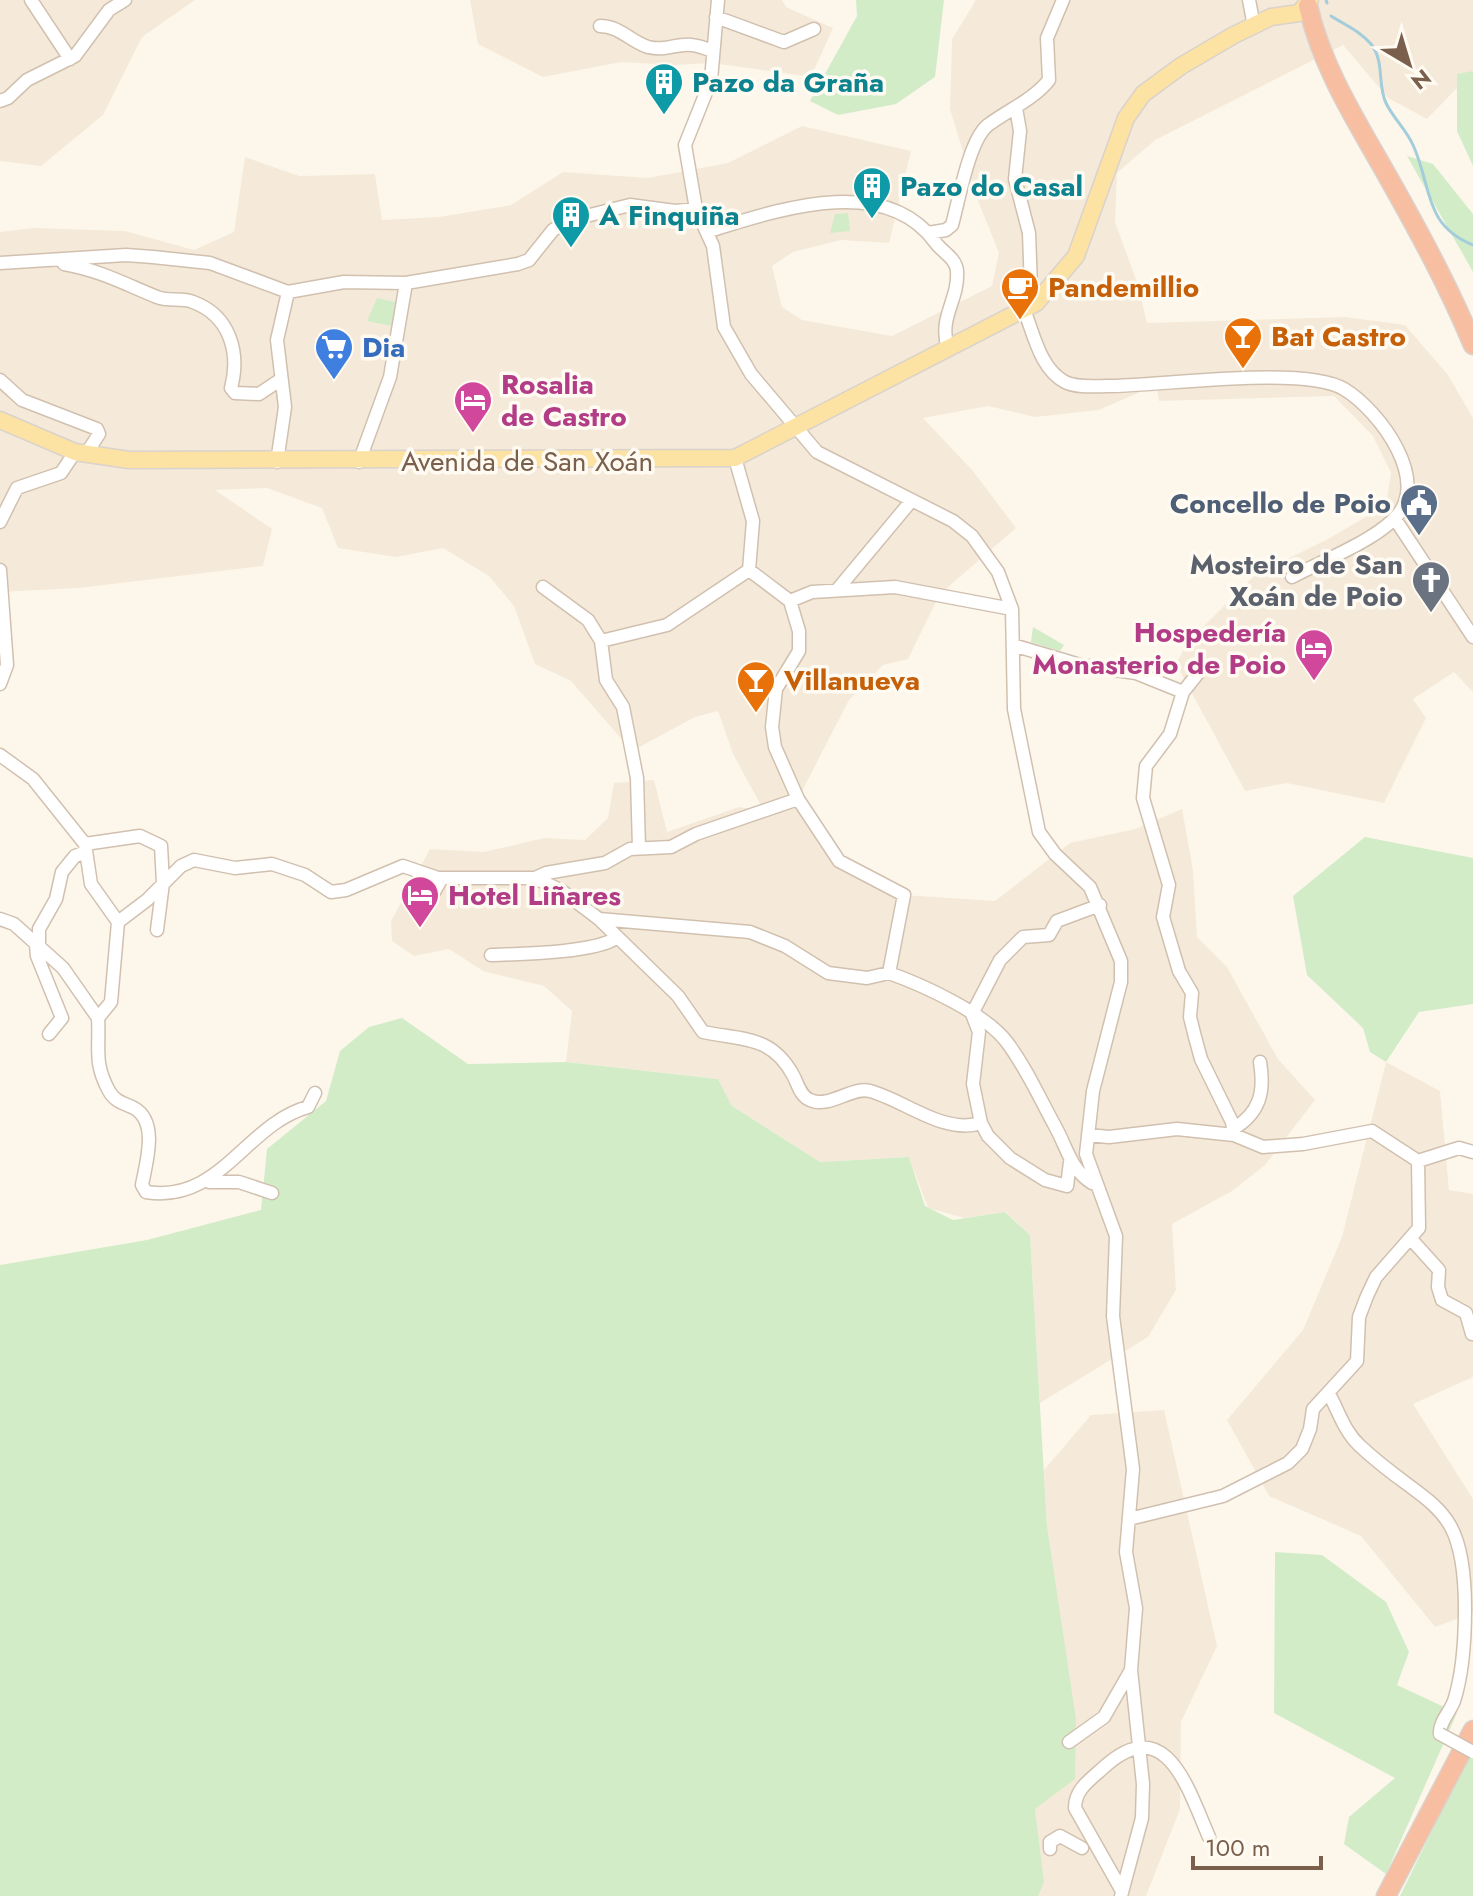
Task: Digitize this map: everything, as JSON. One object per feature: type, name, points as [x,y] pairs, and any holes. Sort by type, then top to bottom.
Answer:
[{"type":"highway","points":[[1293,5],[1319,45],[1343,98],[1439,271],[1473,345]]},
{"type":"highway","points":[[1386,1896],[1473,1730]]},
{"type":"main road","points":[[1030,306],[1076,256],[1126,118],[1139,99],[1158,81],[1253,21],[1293,5]]},
{"type":"main road","points":[[1234,35],[1293,5]]},
{"type":"main road","name":"Avenida de San Xoán","points":[[0,420],[80,453],[156,462],[735,458],[795,430],[1030,306]]},
{"type":"street","points":[[31,0],[70,59]]},
{"type":"street","points":[[0,101],[27,80],[70,59],[109,10],[125,0]]},
{"type":"street","points":[[718,0],[711,80],[685,145],[696,209],[709,231],[724,327],[751,374],[795,430],[817,452],[912,500],[972,536],[998,572],[1012,609],[1014,709],[1034,818],[1044,842],[1090,887],[1121,961],[1121,982],[1093,1091],[1086,1154],[1116,1236],[1113,1316],[1133,1469],[1126,1552],[1136,1608],[1131,1670],[1142,1818],[1121,1894]]},
{"type":"street","points":[[928,233],[946,230],[952,225],[976,143],[985,127],[1016,108],[1049,80],[1047,38],[1063,0]]},
{"type":"street","points":[[1249,0],[1253,21]]},
{"type":"street","points":[[716,17],[784,42],[814,29]]},
{"type":"street","points":[[600,26],[617,29],[652,48],[690,42],[712,51]]},
{"type":"street","points":[[1016,108],[1020,131],[1015,179],[1029,233],[1030,306],[1037,347],[1050,370],[1068,384],[1126,386],[1261,378],[1343,388],[1387,431],[1406,466],[1406,499],[1395,519],[1292,577]]},
{"type":"street","points":[[709,231],[802,206],[841,202],[869,204],[894,212],[928,233],[953,260],[957,271],[952,302],[942,331],[948,349]]},
{"type":"street","points":[[0,263],[126,255],[210,263],[288,292],[344,282],[406,283],[529,260],[560,224],[621,207],[675,211],[696,209]]},
{"type":"street","points":[[50,261],[103,272],[161,299],[193,301],[221,321],[233,344],[237,362],[231,388],[235,393],[259,394],[280,380]]},
{"type":"street","points":[[359,462],[390,377],[406,283]]},
{"type":"street","points":[[277,462],[285,407],[277,340],[288,292]]},
{"type":"street","points":[[0,380],[22,400],[97,429],[99,434],[61,473],[17,488],[0,522]]},
{"type":"street","points":[[735,458],[753,521],[749,570]]},
{"type":"street","points":[[837,590],[912,500]]},
{"type":"street","points":[[1395,519],[1473,637]]},
{"type":"street","points":[[0,570],[7,665],[0,684]]},
{"type":"street","points":[[749,570],[790,601],[799,631],[799,651],[776,689],[772,727],[775,747],[798,799],[839,861],[904,895],[889,973]]},
{"type":"street","points":[[601,641],[667,625],[749,570]]},
{"type":"street","points":[[543,587],[588,620],[601,641],[606,680],[623,707],[637,778],[639,848]]},
{"type":"street","points":[[790,601],[812,592],[895,587],[1012,609]]},
{"type":"street","points":[[1013,645],[1080,665],[1136,673],[1183,692]]},
{"type":"street","points":[[1203,667],[1183,692],[1170,734],[1146,766],[1143,798],[1169,885],[1163,917],[1179,971],[1192,993],[1190,1017],[1195,1037],[1233,1132]]},
{"type":"street","points":[[0,755],[33,779],[85,848],[91,884],[118,922],[111,1002],[98,1018],[95,1057],[108,1089],[118,1102],[139,1111],[148,1127],[142,1185],[146,1192],[160,1194],[209,1182],[239,1182],[272,1193]]},
{"type":"street","points":[[118,922],[181,866],[194,860],[235,868],[272,864],[305,875],[331,892],[346,890],[403,866],[442,878],[535,878],[546,873],[605,863],[639,848],[671,847],[696,834],[798,799]]},
{"type":"street","points":[[49,1034],[62,1018],[37,956],[39,929],[56,899],[62,872],[75,856],[85,848],[140,836],[161,846],[163,883],[157,930]]},
{"type":"street","points":[[422,913],[442,878]]},
{"type":"street","points":[[535,878],[562,891],[627,944],[678,996],[703,1032],[761,1042],[792,1072],[802,1094],[810,1100],[820,1102],[868,1090],[922,1114],[963,1125],[981,1123]]},
{"type":"street","points":[[1070,1162],[1067,1186],[1045,1180],[997,1147],[981,1123],[973,1084],[979,1032],[972,1014],[1000,960],[1023,937],[1049,935],[1057,921],[1100,905]]},
{"type":"street","points":[[0,919],[14,924],[69,975],[98,1018]]},
{"type":"street","points":[[599,919],[750,932],[785,946],[828,973],[857,978],[889,973],[972,1014],[1005,1039],[1059,1133],[1070,1162],[1095,1184]]},
{"type":"street","points":[[491,955],[550,954],[569,948],[607,944],[616,938]]},
{"type":"street","points":[[1233,1132],[1255,1111],[1261,1097],[1260,1062]]},
{"type":"street","points":[[209,1182],[277,1121],[308,1107],[315,1093]]},
{"type":"street","points":[[1088,1135],[1109,1137],[1177,1129],[1233,1132],[1263,1147],[1303,1144],[1372,1131],[1418,1161]]},
{"type":"street","points":[[1418,1161],[1459,1148],[1473,1152]]},
{"type":"street","points":[[1129,1519],[1223,1496],[1288,1463],[1302,1449],[1310,1429],[1313,1409],[1357,1361],[1359,1317],[1376,1277],[1419,1228],[1418,1161]]},
{"type":"street","points":[[1411,1239],[1439,1270],[1438,1287],[1442,1300],[1466,1313],[1472,1334]]},
{"type":"street","points":[[1329,1394],[1343,1426],[1358,1445],[1445,1514],[1456,1534],[1464,1567],[1462,1662],[1454,1702],[1440,1734],[1473,1752]]},
{"type":"street","points":[[1069,1742],[1104,1717],[1131,1670]]},
{"type":"street","points":[[1121,1894],[1075,1808],[1075,1799],[1081,1788],[1116,1756],[1139,1747],[1161,1751],[1172,1761],[1209,1837]]},
{"type":"street","points":[[1050,1849],[1050,1842],[1060,1836],[1084,1854],[1095,1842]]},
{"type":"shaded area","points":[[0,0],[195,0],[142,37],[103,115],[41,166],[0,161]]},
{"type":"shaded area","points":[[470,0],[782,0],[786,7],[833,28],[811,77],[712,63],[674,65],[621,62],[543,77],[478,44]]},
{"type":"shaded area","points":[[976,0],[1473,0],[1473,94],[1456,89],[1427,119],[1388,98],[1343,45],[1155,140],[1117,173],[1115,222],[1138,285],[1147,323],[1346,317],[1405,325],[1448,375],[1473,418],[1473,692],[1454,672],[1413,699],[1426,718],[1384,803],[1287,783],[1245,791],[1176,664],[1187,643],[1255,575],[1330,538],[1386,505],[1391,473],[1373,436],[1334,396],[1159,401],[1156,385],[1099,410],[1035,417],[988,406],[923,418],[973,471],[1016,528],[940,594],[908,659],[883,665],[849,700],[798,799],[834,865],[904,895],[995,901],[1070,843],[1135,829],[1182,809],[1193,870],[1197,937],[1227,967],[1278,1059],[1315,1100],[1265,1165],[1232,1191],[1172,1224],[1176,1290],[1148,1337],[1040,1403],[1030,1235],[1006,1212],[964,1218],[928,1208],[909,1157],[820,1162],[732,1106],[718,1079],[566,1062],[572,1011],[544,986],[483,971],[449,949],[414,956],[392,941],[391,921],[430,849],[484,852],[544,838],[585,840],[608,818],[614,783],[654,780],[667,832],[739,807],[764,811],[733,754],[718,711],[695,717],[632,751],[571,681],[535,664],[514,606],[489,576],[443,548],[396,557],[338,548],[322,508],[267,488],[215,490],[272,529],[263,566],[79,588],[0,592],[0,232],[34,228],[125,231],[194,250],[234,232],[245,157],[299,176],[375,174],[382,220],[439,217],[511,205],[563,172],[648,178],[728,163],[802,126],[911,151],[889,243],[841,240],[793,252],[772,266],[782,307],[802,320],[892,336],[992,286],[999,253],[978,201],[950,109],[952,39]]},
{"type":"shaded area","points":[[1386,1062],[1440,1091],[1449,1190],[1473,1194],[1473,1377],[1413,1404],[1473,1499],[1473,1613],[1435,1627],[1361,1536],[1269,1496],[1227,1420],[1303,1330],[1342,1237]]},
{"type":"shaded area","points":[[1164,1410],[1217,1646],[1181,1722],[1180,1809],[1146,1896],[1021,1896],[1047,1526],[1044,1470],[1091,1415]]},
{"type":"green space","points":[[856,0],[944,0],[935,77],[896,104],[838,115],[810,101],[857,16]]},
{"type":"green space","points":[[1473,71],[1473,166],[1457,131],[1457,74]]},
{"type":"green space","points":[[1407,156],[1433,164],[1473,214],[1473,272]]},
{"type":"green space","points":[[848,213],[850,231],[830,233],[835,214]]},
{"type":"green space","points":[[377,298],[395,302],[392,326],[367,321]]},
{"type":"green space","points":[[1033,627],[1064,645],[1060,651],[1031,642]]},
{"type":"green space","points":[[1365,837],[1473,858],[1473,1004],[1419,1012],[1386,1062],[1370,1052],[1363,1028],[1307,975],[1293,896]]},
{"type":"green space","points":[[402,1018],[468,1064],[566,1062],[718,1079],[732,1106],[820,1162],[909,1157],[925,1206],[953,1220],[1005,1212],[1030,1235],[1047,1526],[1076,1719],[1075,1779],[1035,1809],[1044,1882],[1038,1896],[0,1896],[0,1265],[147,1240],[261,1210],[267,1149],[326,1101],[340,1051],[369,1027]]},
{"type":"green space","points":[[1275,1552],[1322,1555],[1386,1602],[1409,1652],[1397,1685],[1457,1713],[1386,1874],[1344,1844],[1349,1817],[1395,1778],[1274,1713]]},
{"type":"green space","points":[[1473,1747],[1473,1896],[1400,1896]]},
{"type":"waterway","points":[[1331,16],[1371,44],[1380,66],[1386,103],[1413,145],[1437,215],[1445,227],[1473,245]]},
{"type":"place","name":"Pazo da Graña","points":[[664,116]]},
{"type":"place","name":"Pazo do Casal","points":[[872,220]]},
{"type":"place","name":"A Finquiña","points":[[571,249]]},
{"type":"place","name":"Pandemillio","points":[[1020,321]]},
{"type":"place","name":"Bat Castro","points":[[1243,370]]},
{"type":"place","name":"Dia","points":[[334,381]]},
{"type":"place","name":"Rosalia de Castro","points":[[473,434]]},
{"type":"place","name":"Concello de Poio","points":[[1419,537]]},
{"type":"place","name":"Mosteiro de San Xoán de Poio","points":[[1431,614]]},
{"type":"place","name":"Hospedería Monasterio de Poio","points":[[1314,682]]},
{"type":"place","name":"Villanueva","points":[[756,714]]},
{"type":"place","name":"Hotel Liñares","points":[[420,929]]}]
